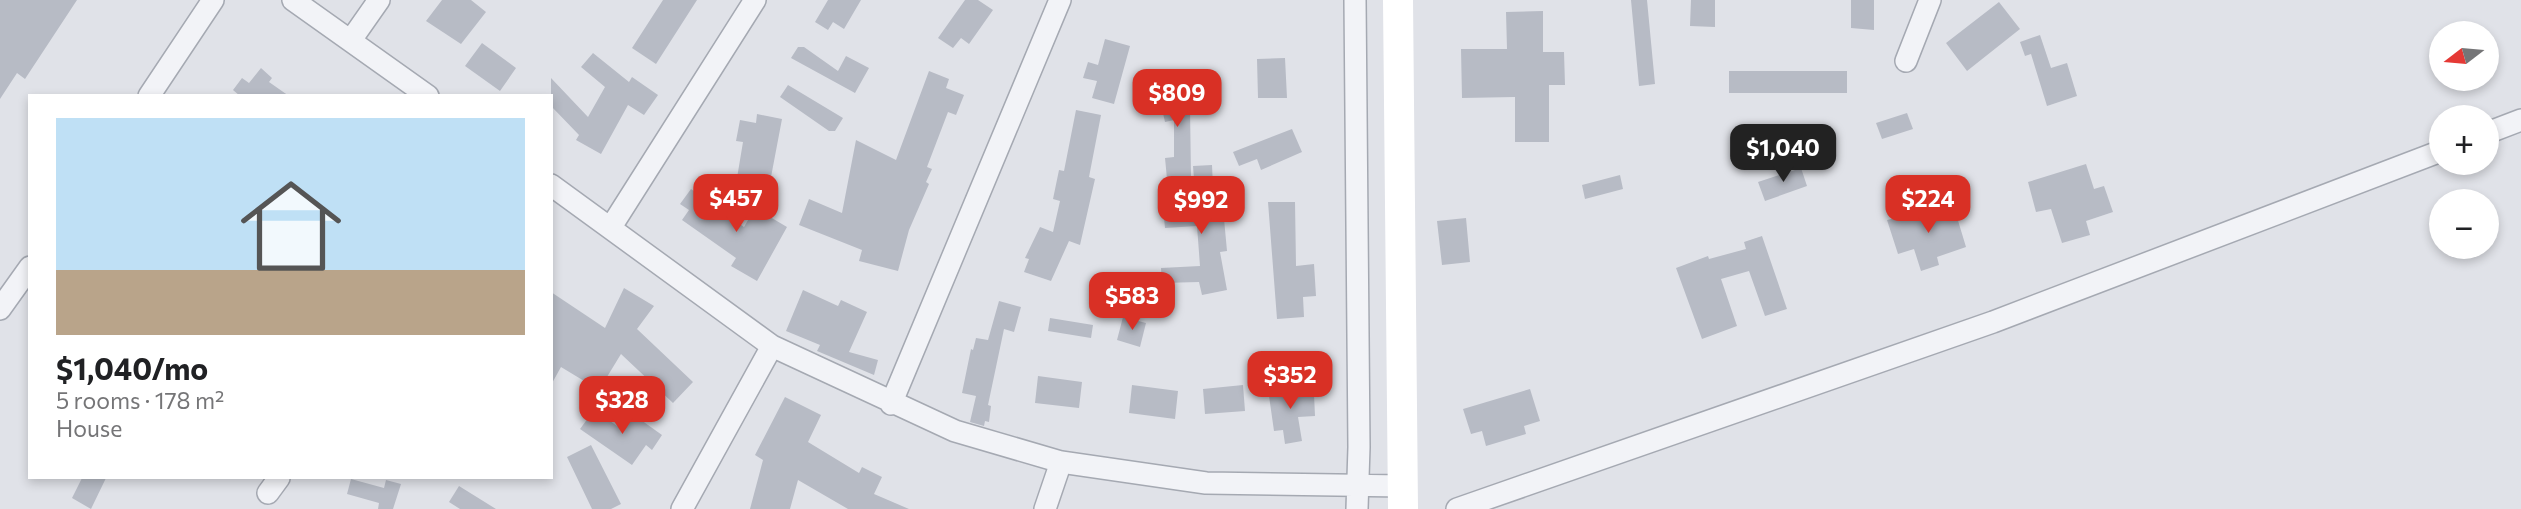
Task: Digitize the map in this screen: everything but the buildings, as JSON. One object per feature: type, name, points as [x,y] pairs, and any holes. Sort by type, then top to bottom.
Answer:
[{"type":"main road","points":[[1398,0],[1403,498]]},
{"type":"street","points":[[150,94],[213,0]]},
{"type":"street","points":[[293,0],[425,94]]},
{"type":"street","points":[[351,40],[379,0]]},
{"type":"street","points":[[611,227],[755,0]]},
{"type":"street","points":[[891,404],[1060,0]]},
{"type":"street","points":[[1355,0],[1359,447],[1357,509]]},
{"type":"street","points":[[1906,61],[1930,0]]},
{"type":"street","points":[[2499,128],[2521,120]]},
{"type":"street","points":[[1457,509],[1993,321],[2429,156]]},
{"type":"street","points":[[553,186],[772,346],[891,404],[955,430],[1061,462],[1206,483],[1356,486],[1403,498]]},
{"type":"street","points":[[0,309],[28,270]]},
{"type":"street","points":[[682,509],[772,346]]},
{"type":"street","points":[[1045,509],[1061,462]]}]
